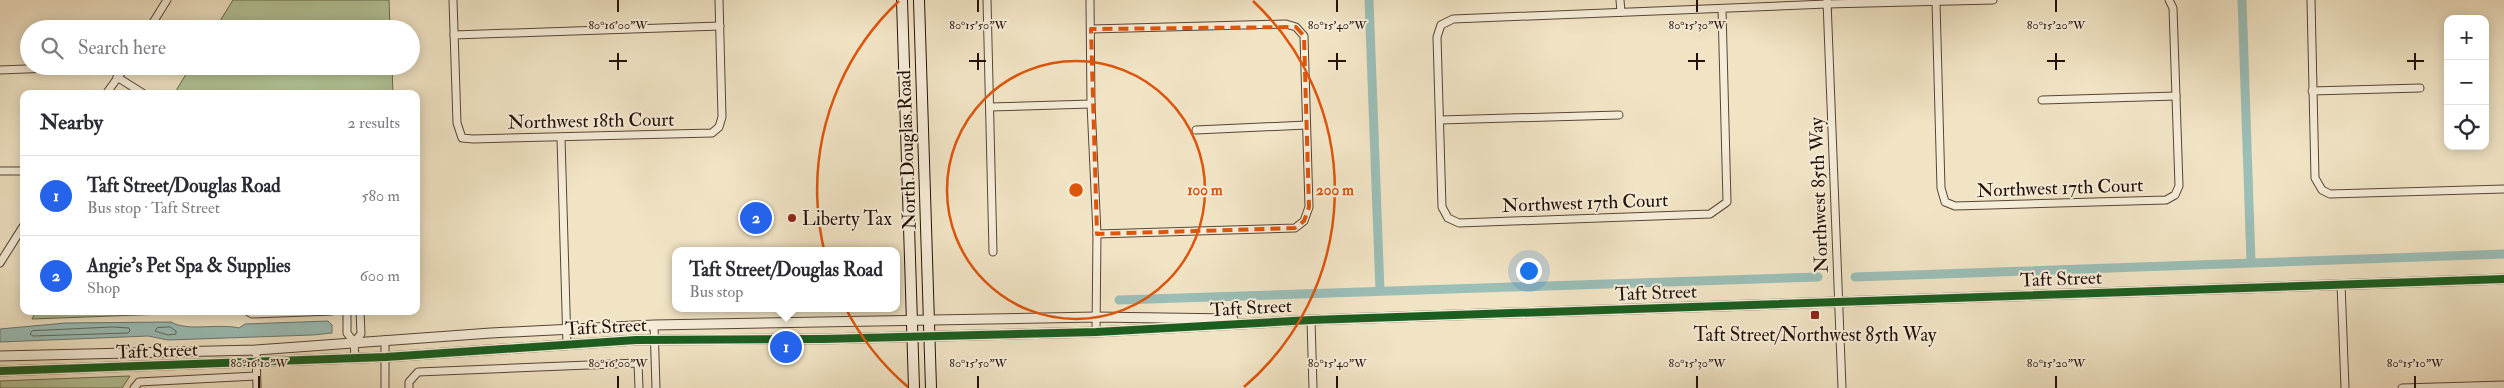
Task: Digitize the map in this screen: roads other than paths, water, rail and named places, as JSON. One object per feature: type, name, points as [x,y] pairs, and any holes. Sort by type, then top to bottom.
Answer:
[{"type":"main road","name":"North Douglas Road","points":[[902,0],[914,388]]},
{"type":"main road","name":"North Douglas Road","points":[[919,0],[931,388]]},
{"type":"street","points":[[155,20],[167,0]]},
{"type":"street","points":[[453,0],[454,35],[720,26],[719,0]]},
{"type":"street","points":[[987,0],[993,252]]},
{"type":"street","points":[[1090,0],[1091,104],[1097,234],[1096,332]]},
{"type":"street","points":[[1620,0],[1621,12]]},
{"type":"street","points":[[1620,115],[1440,120],[1437,37],[1441,25],[1453,18],[1722,9],[1827,2],[1993,0]]},
{"type":"street","points":[[2042,100],[2176,96],[2173,8],[2168,0]]},
{"type":"street","points":[[2311,0],[2315,178],[2322,190],[2330,194],[2504,189]]},
{"type":"street","name":"Northwest 85th Way","points":[[1827,2],[1842,388]]},
{"type":"street","name":"Northwest 17th Court","points":[[1936,2],[1941,188],[1945,202],[1955,206],[2166,200],[2175,194],[2179,186],[2176,96]]},
{"type":"street","name":"Northwest 17th Court","points":[[1440,120],[1442,207],[1448,218],[1459,223],[1710,214],[1723,207],[1727,202],[1722,9]]},
{"type":"street","points":[[1091,29],[1286,24],[1296,26],[1304,36],[1309,207],[1304,221],[1295,228],[1097,234]]},
{"type":"street","name":"Northwest 18th Court","points":[[454,35],[457,123],[462,138],[561,138],[712,133],[719,127],[722,117],[720,26]]},
{"type":"street","points":[[0,70],[20,69]]},
{"type":"street","points":[[108,90],[117,76],[138,90]]},
{"type":"street","points":[[2312,91],[2420,88]]},
{"type":"street","points":[[990,107],[1091,104]]},
{"type":"street","points":[[1196,130],[1306,125]]},
{"type":"street","points":[[561,138],[567,345]]},
{"type":"street","points":[[0,171],[20,171]]},
{"type":"street","points":[[0,263],[20,231]]},
{"type":"street","name":"Taft Street","points":[[0,372],[386,357],[654,340],[778,340],[1096,332],[1311,320],[2504,279]]},
{"type":"street","points":[[2341,284],[2345,388]]},
{"type":"street","points":[[347,315],[347,333],[354,342],[355,358]]},
{"type":"street","points":[[354,342],[361,334],[360,315]]},
{"type":"street","name":"Taft Street","points":[[0,356],[256,350],[385,340],[654,325],[1096,317],[1311,320]]},
{"type":"street","points":[[1311,320],[1313,388]]},
{"type":"street","points":[[654,325],[656,388]]},
{"type":"street","points":[[385,340],[385,388]]},
{"type":"street","points":[[256,350],[257,388]]},
{"type":"street","points":[[409,388],[409,382],[418,372],[638,363],[639,388]]},
{"type":"street","points":[[137,385],[256,376]]},
{"type":"street","points":[[2402,388],[2504,385]]},
{"type":"water","points":[[328,321],[332,325],[332,333],[313,335],[168,340],[148,336],[0,342],[0,329],[65,323],[171,322],[178,325],[195,327],[222,326],[239,328],[245,324]]},
{"type":"waterway","points":[[1369,0],[1380,291]]},
{"type":"waterway","points":[[2242,0],[2251,262]]},
{"type":"waterway","points":[[1855,277],[2504,254]]},
{"type":"waterway","points":[[1119,300],[1818,277]]},
{"type":"place","name":"Angie's Pet Spa & Supplies","points":[[756,218]]},
{"type":"place","name":"Liberty Tax","points":[[792,218]]},
{"type":"place","name":"Taft Street/Northwest 85th Way","points":[[1815,315]]},
{"type":"place","name":"Taft Street/Douglas Road","points":[[786,347]]}]
